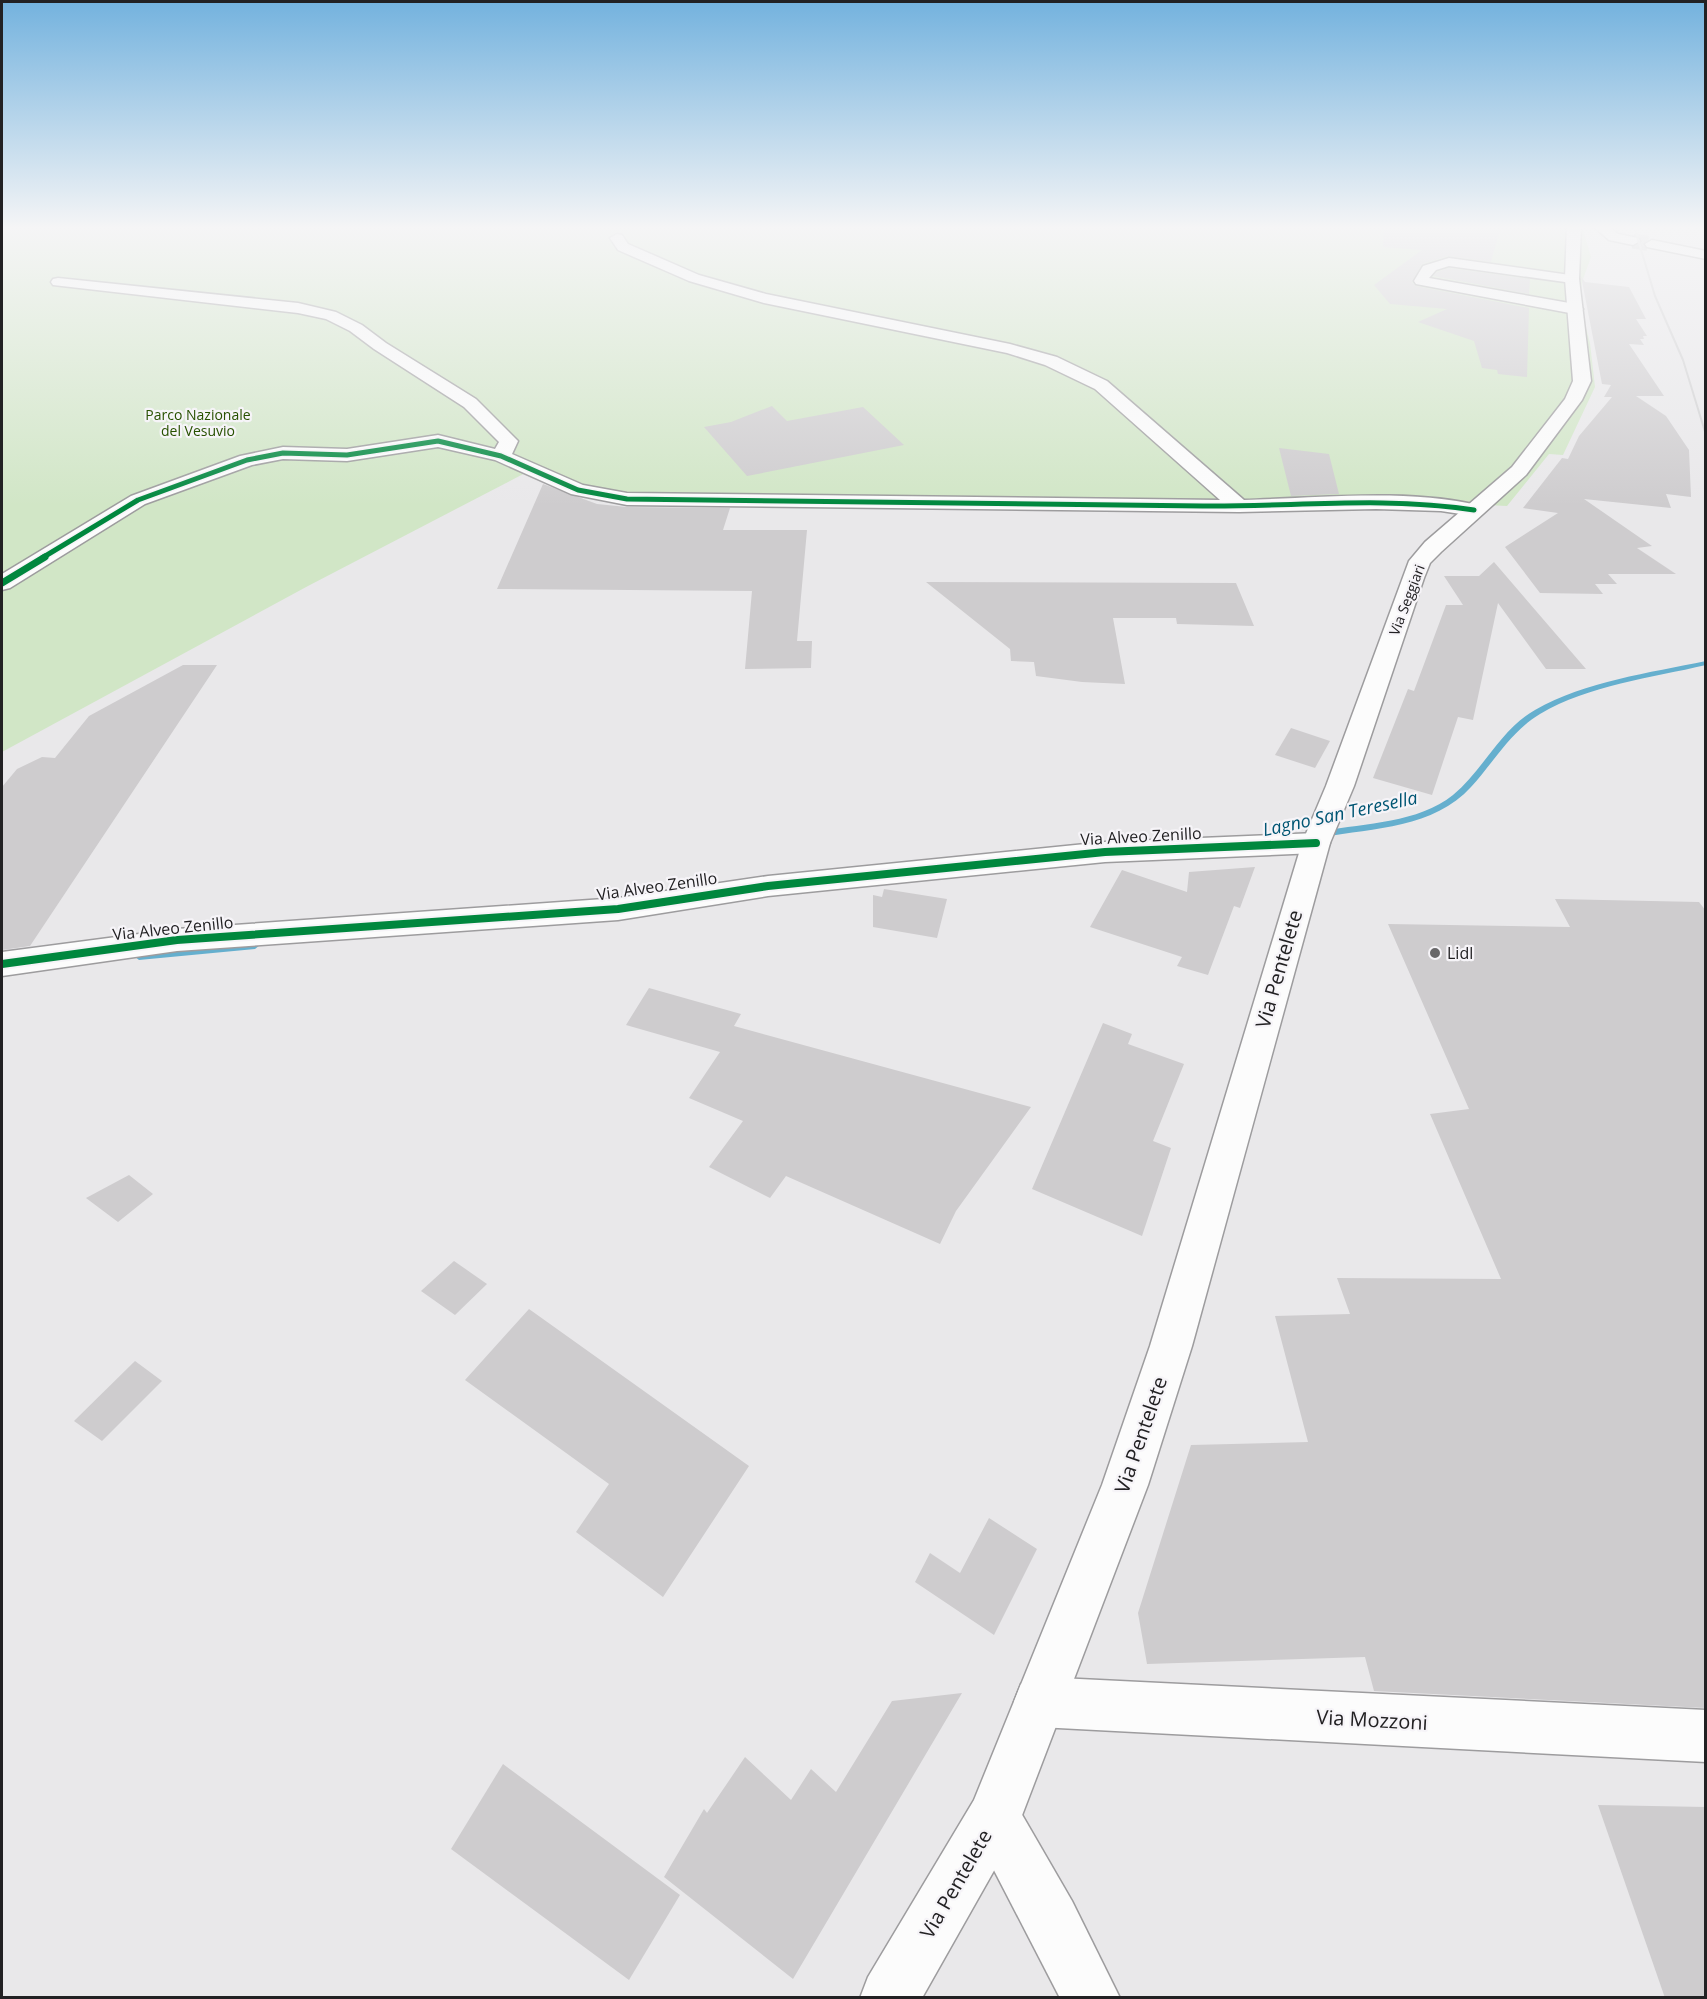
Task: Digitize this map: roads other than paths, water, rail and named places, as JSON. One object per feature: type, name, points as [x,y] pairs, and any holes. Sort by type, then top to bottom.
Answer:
[{"type":"street","points":[[340,319],[470,403],[509,441],[501,456]]},
{"type":"street","points":[[867,319],[1010,349],[1051,361],[1101,385],[1239,506]]},
{"type":"street","name":"Via Seggiari","points":[[1316,843],[1340,786],[1420,561],[1519,471],[1573,399],[1582,381],[1576,319]]},
{"type":"street","points":[[2,583],[138,500],[247,460],[283,453],[347,455],[438,441],[501,456],[578,490],[627,499],[1239,506],[1376,503],[1441,505],[1474,510]]},
{"type":"street","name":"Via Alveo Zenillo","points":[[2,964],[177,940],[618,909],[768,886],[1105,852],[1316,843]]},
{"type":"street","name":"Via Pentelete","points":[[889,1998],[994,1818],[1125,1485],[1171,1346],[1316,843]]},
{"type":"street","name":"Via Mozzoni","points":[[1039,1702],[1706,1736]]},
{"type":"street","points":[[994,1818],[1052,1921],[1091,1998]]},
{"type":"waterway","name":"Lagno San Teresella","points":[[1323,834],[1394,822],[1444,806],[1468,785],[1515,728],[1539,711],[1558,702],[1599,687],[1706,663]]},
{"type":"waterway","name":"Lagno San Teresella","points":[[139,956],[255,945]]},
{"type":"railway","points":[[1665,319],[1683,360],[1706,435]]},
{"type":"place","name":"Lidl","points":[[1435,953]]},
{"type":"park label","name":"Parco Nazionale del Vesuvio","points":[[198,424]]}]
